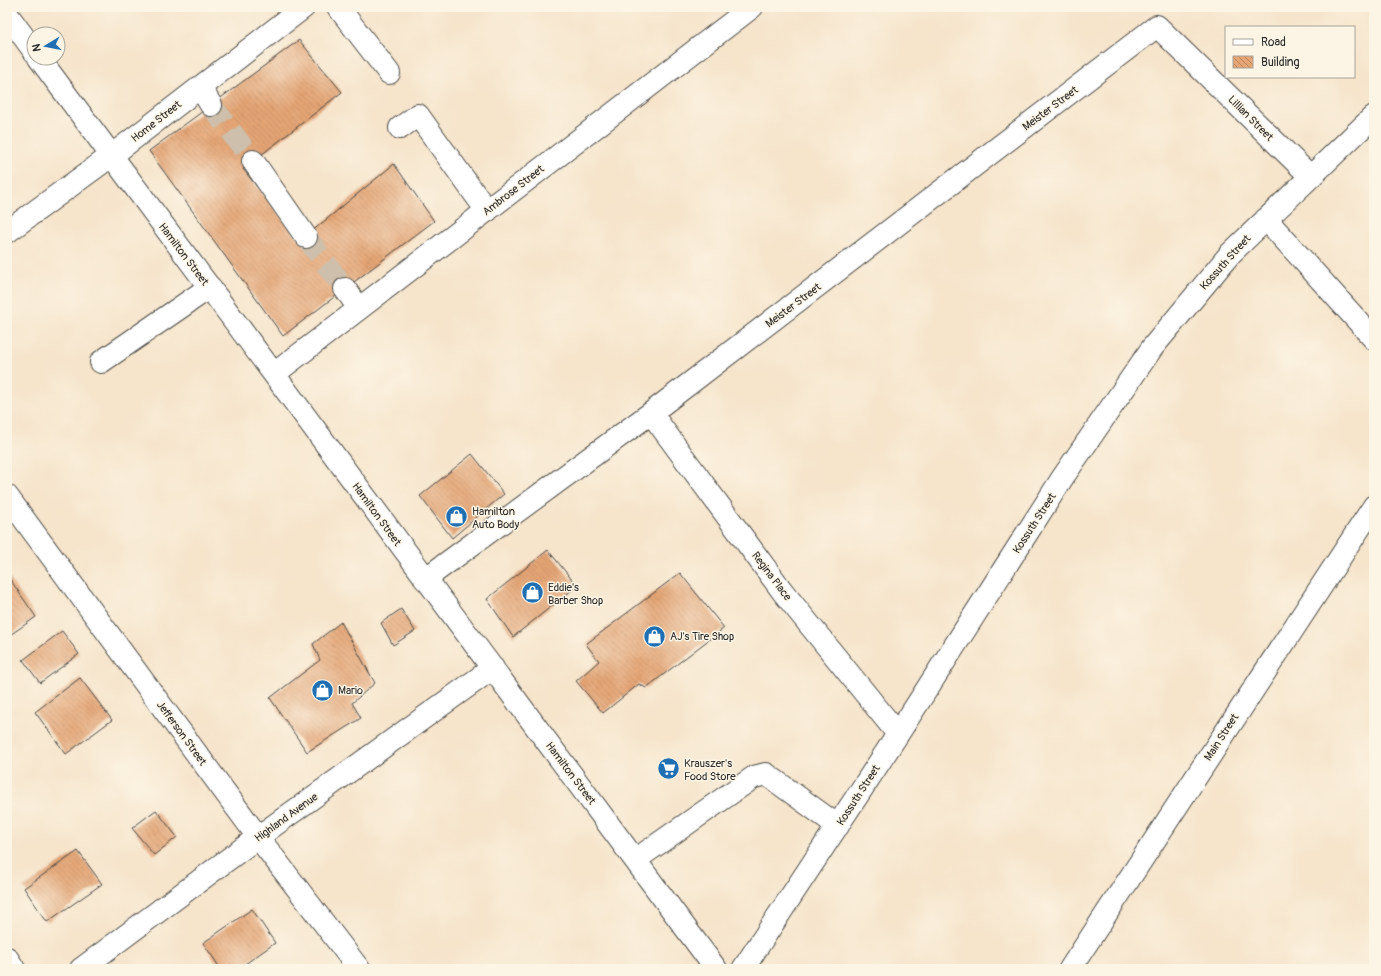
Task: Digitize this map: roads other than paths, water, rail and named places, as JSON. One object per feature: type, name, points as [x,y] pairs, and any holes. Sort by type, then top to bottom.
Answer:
[{"type":"street","name":"Home Street","points":[[9,226],[111,156],[206,96],[304,7]]},
{"type":"street","points":[[338,7],[389,73]]},
{"type":"street","name":"Ambrose Street","points":[[274,374],[752,7]]},
{"type":"street","points":[[7,14],[26,40]]},
{"type":"street","name":"Lillian Street","points":[[1157,26],[1310,176]]},
{"type":"street","name":"Meister Street","points":[[425,579],[651,413],[1157,26]]},
{"type":"street","name":"Hamilton Street","points":[[45,66],[716,969]]},
{"type":"street","points":[[400,128],[418,115],[487,211]]},
{"type":"street","name":"Kossuth Street","points":[[744,969],[1064,477],[1152,348],[1230,254],[1374,116]]},
{"type":"street","points":[[252,161],[306,237]]},
{"type":"street","points":[[1266,219],[1374,339]]},
{"type":"street","points":[[101,362],[210,287]]},
{"type":"street","points":[[345,289],[360,308]]},
{"type":"street","name":"Regina Place","points":[[651,413],[783,592],[898,734]]},
{"type":"street","name":"Jefferson Street","points":[[7,496],[258,837],[359,969]]},
{"type":"street","name":"Main Street","points":[[1070,969],[1374,506]]},
{"type":"street","name":"Highland Avenue","points":[[81,969],[258,837],[493,668]]},
{"type":"street","points":[[635,860],[754,777],[766,774],[838,826]]},
{"type":"street","points":[[7,958],[14,969]]},
{"type":"tunnel","points":[[211,105],[253,161]]},
{"type":"tunnel","points":[[306,237],[345,289]]},
{"type":"place","name":"Hamilton Auto Body","points":[[456,517]]},
{"type":"place","name":"Eddie's Barber Shop","points":[[532,593]]},
{"type":"place","name":"AJ's Tire Shop","points":[[655,636]]},
{"type":"place","name":"Mario","points":[[323,690]]},
{"type":"place","name":"Krauszer's Food Store","points":[[668,769]]}]
